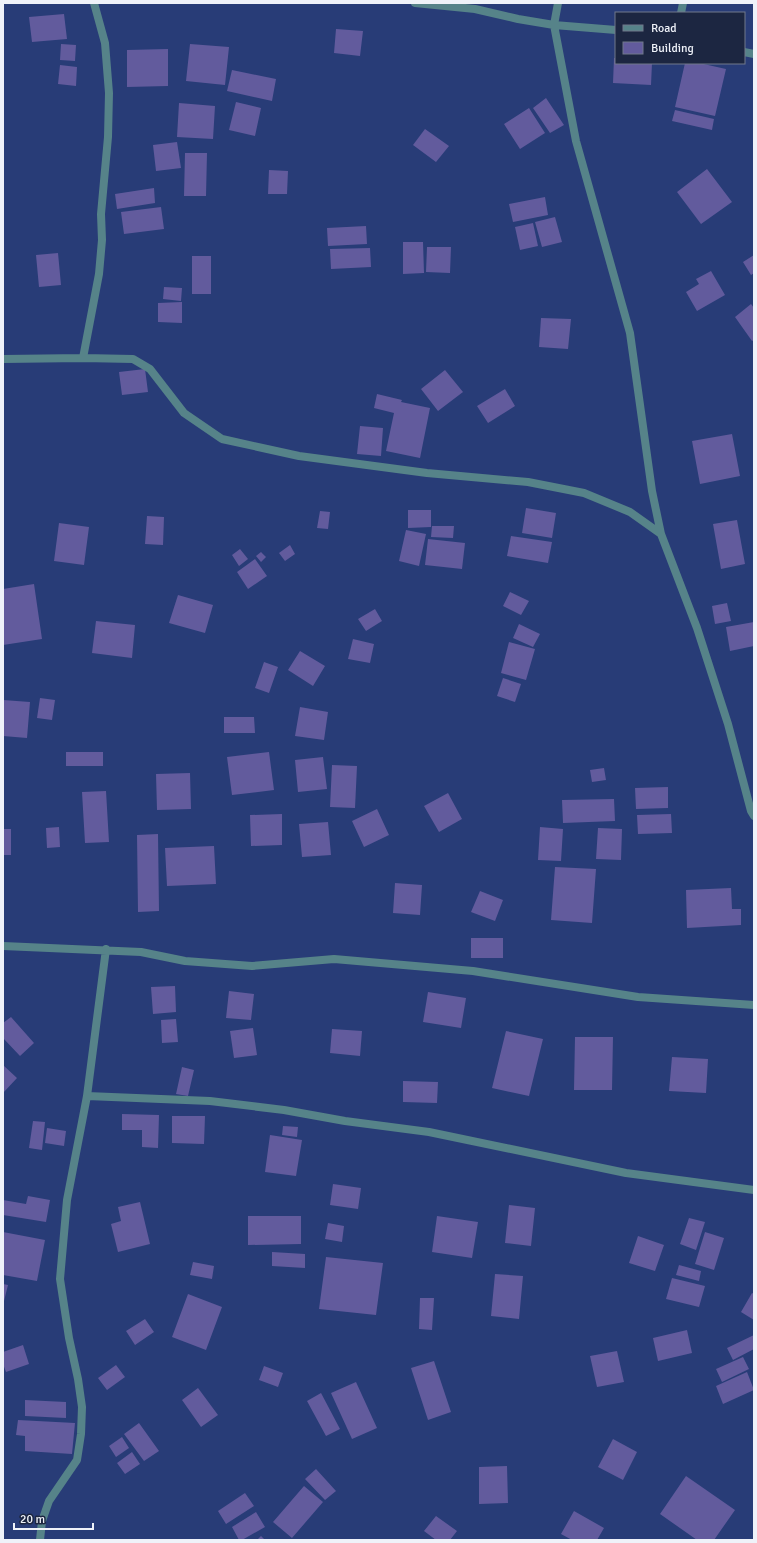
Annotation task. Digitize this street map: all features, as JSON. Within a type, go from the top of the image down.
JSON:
[{"type":"street","points":[[83,358],[99,268],[102,240],[101,214],[108,137],[109,93],[104,43],[94,3]]},
{"type":"street","points":[[415,3],[475,9],[518,19],[554,25],[615,30]]},
{"type":"street","points":[[558,3],[554,25],[576,141],[630,333],[652,491],[662,534],[697,628],[728,724],[751,811],[754,816]]},
{"type":"street","points":[[3,359],[133,359],[150,369],[184,414],[222,439],[299,456],[427,473],[528,482],[584,493],[630,512],[662,534]]},
{"type":"street","points":[[3,946],[141,952],[185,961],[252,966],[334,959],[474,971],[638,997],[754,1005]]},
{"type":"street","points":[[40,1540],[42,1521],[49,1501],[77,1460],[81,1434],[82,1407],[60,1279],[67,1200],[87,1096],[106,950]]},
{"type":"street","points":[[87,1096],[210,1101],[284,1110],[345,1121],[429,1132],[626,1173],[754,1190]]},
{"type":"building","points":[[64,14],[67,39],[32,42],[29,17]]},
{"type":"building","points":[[336,29],[363,31],[360,56],[334,53]]},
{"type":"building","points":[[61,44],[76,45],[75,61],[60,60]]},
{"type":"building","points":[[190,44],[229,47],[225,85],[186,81]]},
{"type":"building","points":[[168,49],[168,86],[127,87],[127,50]]},
{"type":"building","points":[[614,58],[615,64],[652,64],[651,85],[613,83]]},
{"type":"building","points":[[685,64],[704,64],[726,69],[715,116],[675,107]]},
{"type":"building","points":[[60,65],[77,67],[76,86],[58,84]]},
{"type":"building","points":[[232,70],[276,79],[272,101],[227,91]]},
{"type":"building","points":[[546,98],[564,125],[550,133],[533,108]]},
{"type":"building","points":[[236,102],[261,108],[255,136],[229,130]]},
{"type":"building","points":[[179,103],[215,106],[213,139],[177,137]]},
{"type":"building","points":[[529,108],[545,133],[520,149],[504,124]]},
{"type":"building","points":[[675,110],[714,119],[712,130],[672,121]]},
{"type":"building","points":[[425,129],[449,146],[436,162],[413,145]]},
{"type":"building","points":[[177,142],[181,168],[156,171],[153,145]]},
{"type":"building","points":[[185,153],[207,153],[206,196],[184,196]]},
{"type":"building","points":[[707,169],[732,202],[701,224],[677,192]]},
{"type":"building","points":[[269,170],[288,171],[287,194],[268,194]]},
{"type":"building","points":[[154,188],[155,203],[117,209],[115,194]]},
{"type":"building","points":[[545,197],[548,215],[513,222],[509,204]]},
{"type":"building","points":[[161,207],[164,229],[124,234],[121,212]]},
{"type":"building","points":[[555,217],[562,242],[542,247],[535,222]]},
{"type":"building","points":[[533,223],[538,246],[520,250],[515,227]]},
{"type":"building","points":[[366,226],[367,244],[328,246],[327,228]]},
{"type":"building","points":[[403,242],[423,242],[424,273],[403,274]]},
{"type":"building","points":[[427,247],[451,247],[450,273],[426,272]]},
{"type":"building","points":[[370,248],[371,267],[331,269],[330,249]]},
{"type":"building","points":[[58,253],[61,285],[39,287],[36,255]]},
{"type":"building","points":[[754,255],[754,273],[751,275],[743,262]]},
{"type":"building","points":[[192,256],[211,256],[211,294],[192,294]]},
{"type":"building","points":[[711,271],[725,295],[697,311],[686,292],[699,284],[696,279]]},
{"type":"building","points":[[164,287],[182,288],[181,301],[163,299]]},
{"type":"building","points":[[182,302],[182,323],[158,322],[158,303]]},
{"type":"building","points":[[751,304],[754,308],[754,340],[752,341],[735,317]]},
{"type":"building","points":[[541,318],[571,319],[568,349],[539,347]]},
{"type":"building","points":[[145,369],[148,392],[122,395],[119,372]]},
{"type":"building","points":[[445,370],[463,392],[438,411],[421,389]]},
{"type":"building","points":[[505,389],[515,406],[488,423],[477,406]]},
{"type":"building","points":[[377,394],[402,400],[401,402],[430,408],[420,458],[386,451],[394,413],[374,408]]},
{"type":"building","points":[[360,426],[383,428],[381,456],[357,454]]},
{"type":"building","points":[[732,434],[740,476],[700,484],[692,441]]},
{"type":"building","points":[[526,508],[556,513],[552,538],[522,533]]},
{"type":"building","points":[[408,510],[431,510],[431,527],[408,528]]},
{"type":"building","points":[[320,511],[330,512],[328,529],[317,528]]},
{"type":"building","points":[[147,516],[164,517],[163,545],[145,544]]},
{"type":"building","points":[[737,520],[745,564],[721,569],[713,524]]},
{"type":"building","points":[[59,523],[89,527],[84,565],[54,561]]},
{"type":"building","points":[[432,526],[454,526],[453,538],[431,537]]},
{"type":"building","points":[[406,530],[426,534],[419,566],[399,561]]},
{"type":"building","points":[[511,536],[552,542],[548,563],[507,556]]},
{"type":"building","points":[[428,539],[465,543],[462,569],[425,565]]},
{"type":"building","points":[[290,545],[295,554],[285,561],[279,553]]},
{"type":"building","points":[[240,549],[248,559],[239,566],[232,555]]},
{"type":"building","points":[[261,552],[266,557],[261,562],[256,556]]},
{"type":"building","points":[[255,559],[267,576],[248,589],[237,572]]},
{"type":"building","points":[[34,584],[42,639],[3,645],[3,589]]},
{"type":"building","points":[[510,592],[529,601],[521,615],[503,606]]},
{"type":"building","points":[[178,595],[213,605],[205,633],[169,623]]},
{"type":"building","points":[[727,603],[731,621],[715,624],[712,606]]},
{"type":"building","points":[[375,609],[382,621],[366,631],[358,619]]},
{"type":"building","points":[[96,621],[135,625],[132,658],[92,653]]},
{"type":"building","points":[[754,622],[754,646],[730,651],[726,627]]},
{"type":"building","points":[[519,624],[540,634],[533,647],[513,638]]},
{"type":"building","points":[[353,639],[374,644],[370,663],[348,659]]},
{"type":"building","points":[[509,642],[535,649],[526,680],[501,673]]},
{"type":"building","points":[[300,651],[325,666],[313,686],[288,670]]},
{"type":"building","points":[[264,662],[278,667],[269,693],[255,688]]},
{"type":"building","points":[[503,678],[521,684],[515,702],[497,696]]},
{"type":"building","points":[[40,698],[55,700],[52,720],[37,718]]},
{"type":"building","points":[[3,700],[30,702],[27,738],[3,736]]},
{"type":"building","points":[[300,707],[328,712],[324,740],[295,736]]},
{"type":"building","points":[[224,717],[254,717],[255,733],[224,733]]},
{"type":"building","points":[[66,752],[103,752],[103,766],[66,766]]},
{"type":"building","points":[[269,752],[274,790],[232,795],[227,757]]},
{"type":"building","points":[[323,757],[327,789],[298,792],[295,760]]},
{"type":"building","points":[[332,765],[357,766],[355,808],[330,807]]},
{"type":"building","points":[[604,768],[606,780],[592,782],[590,770]]},
{"type":"building","points":[[190,773],[191,809],[157,810],[156,774]]},
{"type":"building","points":[[668,787],[668,808],[636,809],[635,788]]},
{"type":"building","points":[[106,791],[109,842],[85,843],[82,792]]},
{"type":"building","points":[[448,793],[462,819],[439,832],[424,806]]},
{"type":"building","points":[[614,799],[615,821],[563,823],[562,800]]},
{"type":"building","points":[[377,809],[389,835],[364,847],[352,821]]},
{"type":"building","points":[[282,814],[282,845],[251,846],[250,815]]},
{"type":"building","points":[[671,814],[672,833],[638,834],[637,815]]},
{"type":"building","points":[[328,822],[331,855],[302,857],[299,824]]},
{"type":"building","points":[[59,827],[60,847],[47,848],[46,828]]},
{"type":"building","points":[[540,827],[563,829],[561,861],[538,860]]},
{"type":"building","points":[[598,828],[622,829],[621,860],[596,859]]},
{"type":"building","points":[[3,829],[11,829],[11,855],[3,855]]},
{"type":"building","points":[[158,834],[159,911],[138,912],[137,835]]},
{"type":"building","points":[[214,846],[216,884],[167,886],[165,848]]},
{"type":"building","points":[[555,867],[596,869],[592,923],[551,920]]},
{"type":"building","points":[[395,883],[422,885],[420,915],[393,913]]},
{"type":"building","points":[[731,888],[732,909],[741,909],[741,925],[687,928],[686,890]]},
{"type":"building","points":[[480,891],[503,900],[495,921],[471,912]]},
{"type":"building","points":[[471,938],[503,938],[503,958],[471,958]]},
{"type":"building","points":[[175,986],[176,1012],[153,1014],[151,987]]},
{"type":"building","points":[[229,991],[254,994],[251,1020],[226,1018]]},
{"type":"building","points":[[428,992],[466,998],[461,1028],[423,1022]]},
{"type":"building","points":[[11,1017],[34,1043],[20,1056],[3,1038],[3,1023]]},
{"type":"building","points":[[176,1019],[178,1042],[162,1043],[161,1020]]},
{"type":"building","points":[[253,1028],[257,1055],[234,1058],[230,1031]]},
{"type":"building","points":[[332,1029],[362,1031],[360,1056],[330,1053]]},
{"type":"building","points":[[506,1031],[543,1039],[529,1096],[492,1088]]},
{"type":"building","points":[[575,1037],[613,1037],[612,1090],[574,1090]]},
{"type":"building","points":[[672,1057],[708,1059],[706,1093],[669,1091]]},
{"type":"building","points":[[3,1065],[17,1078],[3,1093]]},
{"type":"building","points":[[182,1067],[194,1070],[188,1096],[176,1094]]},
{"type":"building","points":[[403,1081],[438,1082],[437,1103],[403,1102]]},
{"type":"building","points":[[122,1114],[159,1115],[158,1148],[142,1147],[142,1130],[122,1130]]},
{"type":"building","points":[[172,1116],[205,1116],[204,1144],[172,1143]]},
{"type":"building","points":[[33,1121],[45,1122],[42,1150],[29,1148]]},
{"type":"building","points":[[283,1126],[298,1127],[297,1137],[282,1135]]},
{"type":"building","points":[[47,1128],[66,1131],[64,1146],[45,1143]]},
{"type":"building","points":[[270,1135],[302,1140],[296,1176],[265,1172]]},
{"type":"building","points":[[333,1184],[361,1188],[358,1209],[330,1205]]},
{"type":"building","points":[[28,1196],[50,1200],[46,1222],[3,1215],[3,1200],[26,1204]]},
{"type":"building","points":[[140,1202],[150,1244],[118,1252],[111,1224],[121,1221],[118,1207]]},
{"type":"building","points":[[509,1205],[535,1208],[531,1246],[505,1243]]},
{"type":"building","points":[[248,1216],[301,1216],[301,1244],[248,1245]]},
{"type":"building","points":[[437,1216],[478,1222],[472,1258],[432,1252]]},
{"type":"building","points":[[689,1218],[705,1222],[696,1250],[680,1244]]},
{"type":"building","points":[[328,1223],[344,1226],[342,1242],[325,1239]]},
{"type":"building","points":[[3,1232],[45,1240],[37,1281],[3,1275]]},
{"type":"building","points":[[705,1232],[724,1238],[714,1270],[695,1264]]},
{"type":"building","points":[[638,1236],[664,1245],[655,1271],[629,1263]]},
{"type":"building","points":[[272,1252],[305,1254],[305,1268],[272,1266]]},
{"type":"building","points":[[326,1257],[383,1263],[376,1315],[319,1309]]},
{"type":"building","points":[[193,1262],[214,1266],[212,1279],[190,1275]]},
{"type":"building","points":[[679,1265],[701,1271],[699,1281],[676,1275]]},
{"type":"building","points":[[495,1274],[523,1276],[519,1319],[491,1316]]},
{"type":"building","points":[[672,1278],[705,1286],[699,1307],[666,1299]]},
{"type":"building","points":[[3,1284],[8,1285],[4,1301],[3,1301]]},
{"type":"building","points":[[752,1293],[754,1294],[754,1320],[741,1312]]},
{"type":"building","points":[[188,1294],[222,1307],[206,1350],[172,1337]]},
{"type":"building","points":[[420,1298],[434,1298],[432,1330],[419,1329]]},
{"type":"building","points":[[145,1319],[154,1332],[135,1345],[126,1331]]},
{"type":"building","points":[[687,1330],[692,1353],[658,1361],[653,1338]]},
{"type":"building","points":[[754,1335],[754,1349],[733,1360],[727,1348]]},
{"type":"building","points":[[23,1345],[29,1364],[6,1372],[3,1364],[3,1352]]},
{"type":"building","points":[[617,1351],[624,1382],[597,1387],[590,1356]]},
{"type":"building","points":[[743,1357],[749,1369],[722,1382],[716,1369]]},
{"type":"building","points":[[434,1361],[451,1412],[428,1420],[411,1368]]},
{"type":"building","points":[[116,1365],[125,1377],[107,1390],[98,1378]]},
{"type":"building","points":[[264,1366],[283,1373],[278,1387],[259,1380]]},
{"type":"building","points":[[747,1372],[754,1390],[723,1404],[716,1386]]},
{"type":"building","points":[[356,1382],[377,1428],[352,1439],[331,1393]]},
{"type":"building","points":[[198,1388],[218,1415],[201,1427],[182,1400]]},
{"type":"building","points":[[321,1393],[340,1429],[326,1436],[307,1401]]},
{"type":"building","points":[[25,1400],[66,1402],[66,1418],[25,1416]]},
{"type":"building","points":[[18,1420],[75,1423],[72,1454],[25,1451],[25,1436],[16,1435]]},
{"type":"building","points":[[139,1423],[159,1451],[144,1461],[124,1434]]},
{"type":"building","points":[[122,1437],[129,1448],[116,1457],[109,1446]]},
{"type":"building","points":[[613,1439],[637,1452],[623,1480],[598,1467]]},
{"type":"building","points":[[132,1452],[140,1464],[125,1474],[117,1463]]},
{"type":"building","points":[[507,1466],[508,1503],[479,1504],[479,1467]]},
{"type":"building","points":[[316,1469],[336,1491],[325,1500],[305,1479]]},
{"type":"building","points":[[686,1476],[735,1510],[714,1540],[697,1540],[660,1514]]},
{"type":"building","points":[[304,1486],[323,1502],[292,1538],[273,1522]]},
{"type":"building","points":[[245,1493],[254,1506],[226,1524],[218,1511]]},
{"type":"building","points":[[574,1511],[604,1528],[597,1540],[572,1540],[561,1534]]},
{"type":"building","points":[[256,1512],[265,1527],[242,1540],[239,1540],[232,1527]]},
{"type":"building","points":[[436,1516],[457,1531],[450,1540],[436,1540],[424,1531]]},
{"type":"building","points":[[261,1536],[265,1540],[257,1540]]}]
